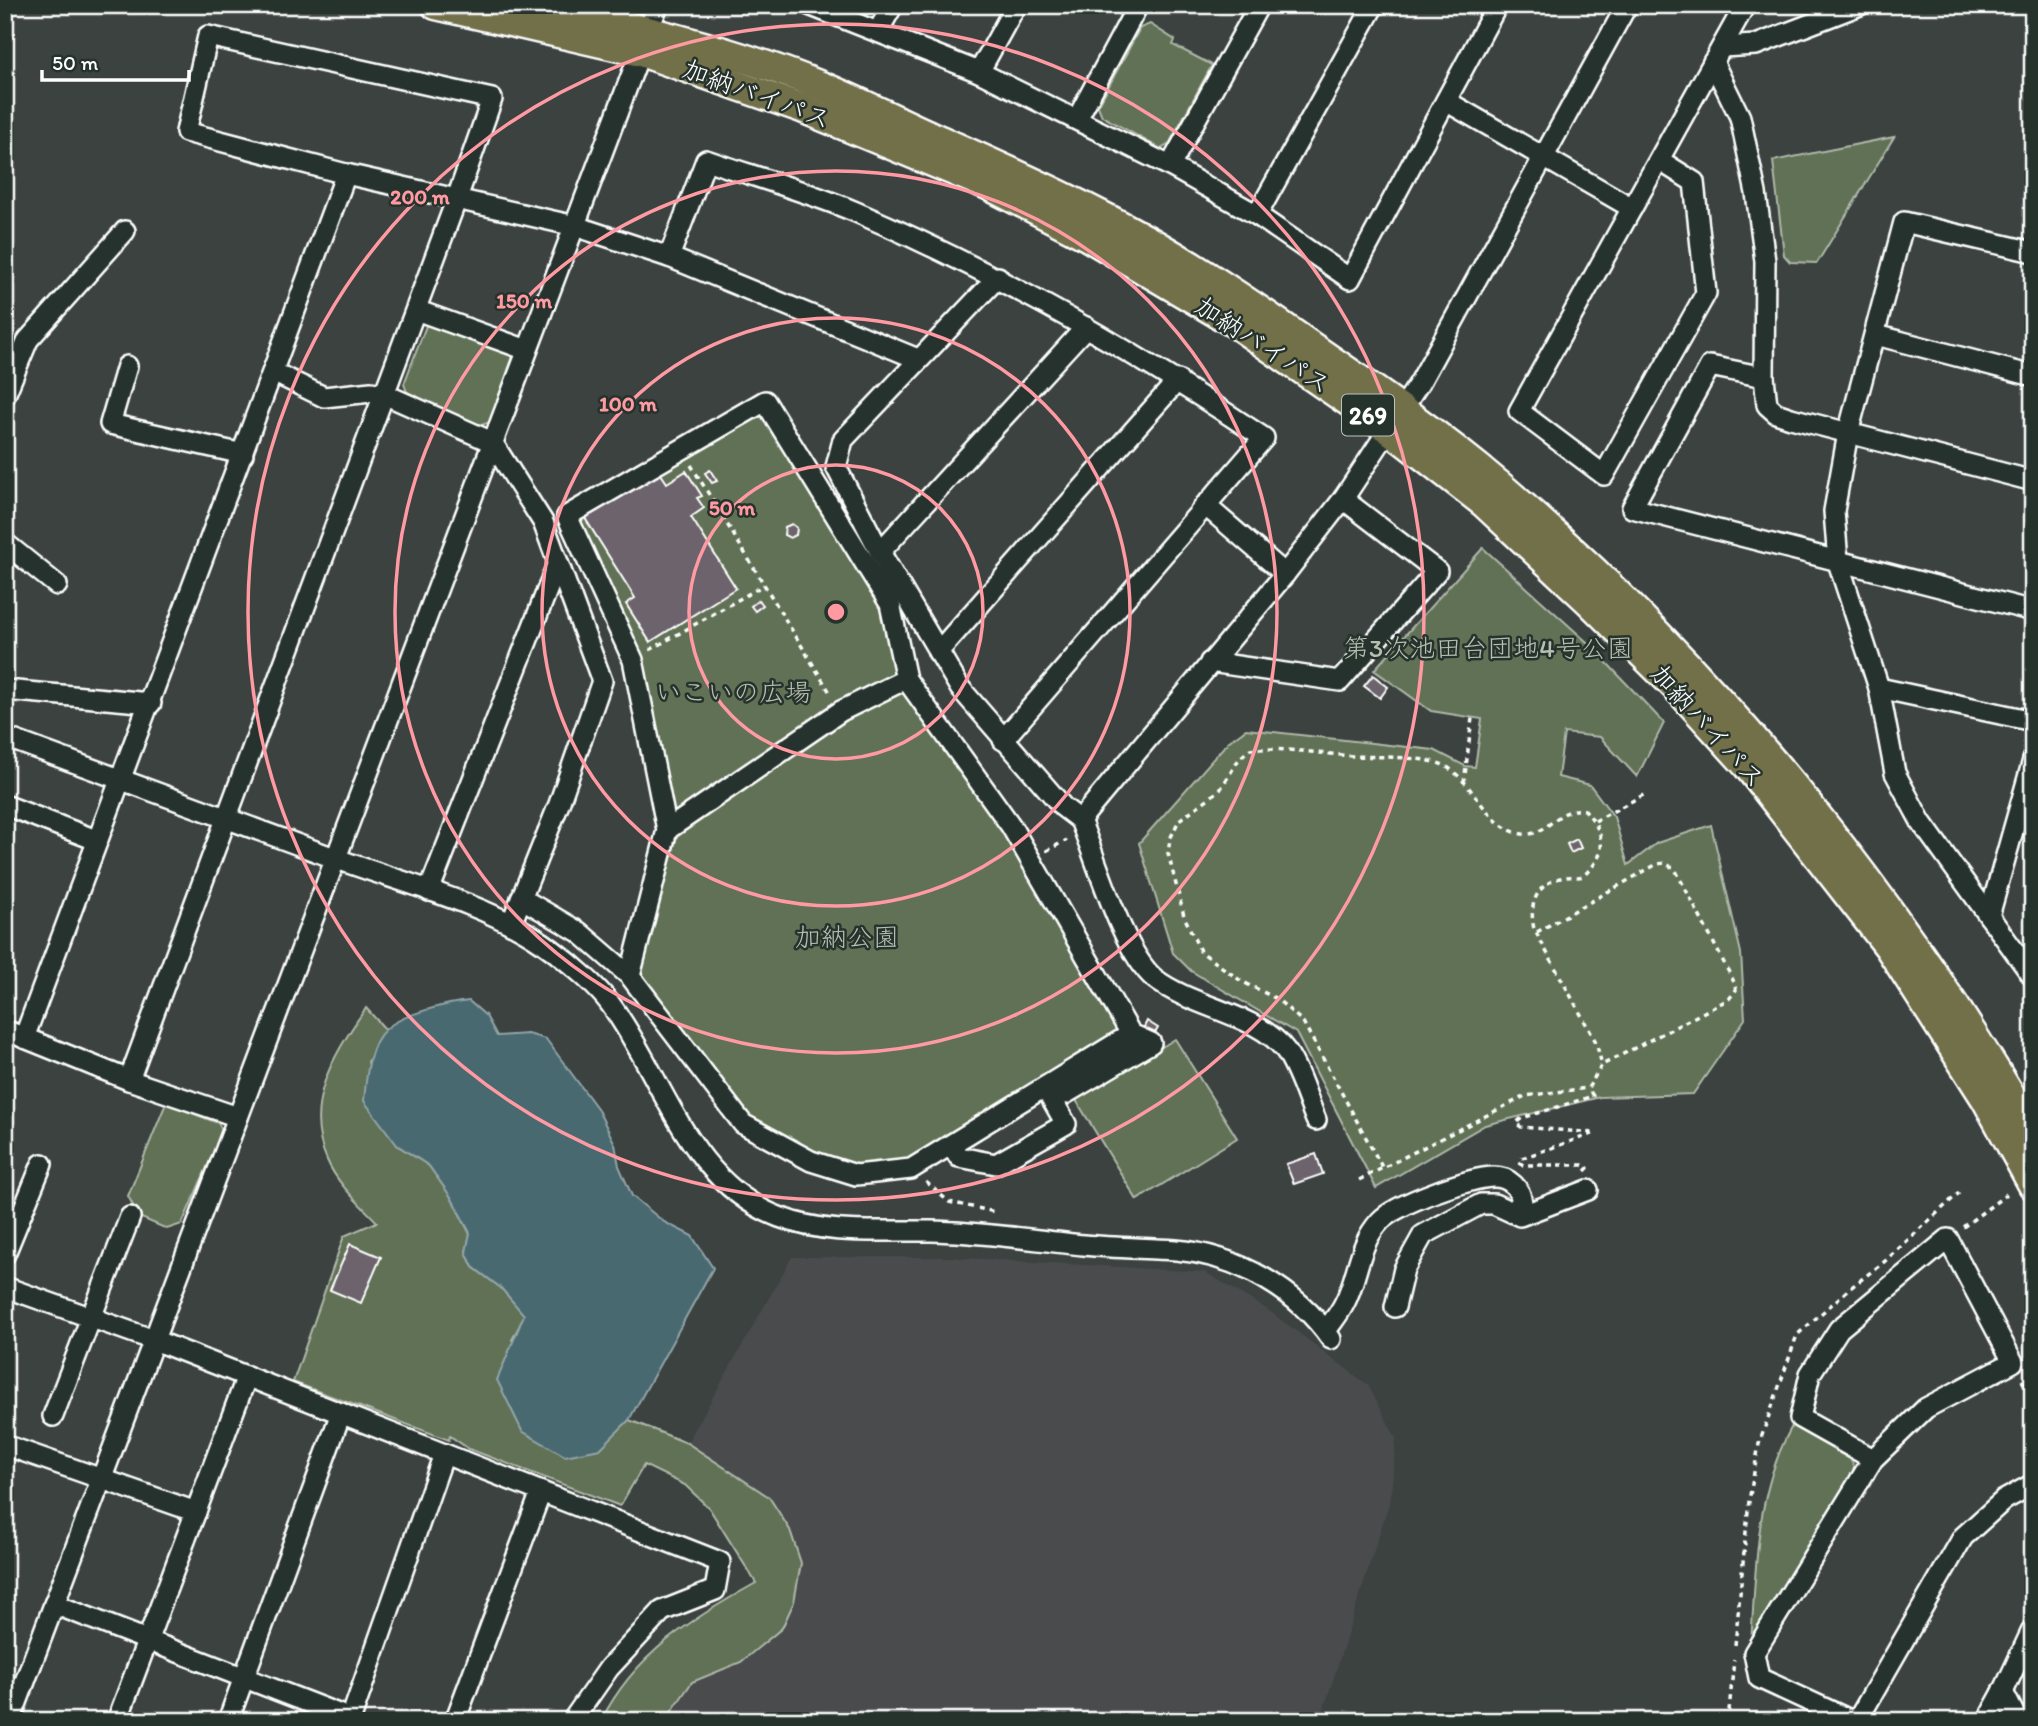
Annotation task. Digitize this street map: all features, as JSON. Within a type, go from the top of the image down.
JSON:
[{"type":"highway","name":"加納バイパス","points":[[436,5],[649,29]]},
{"type":"highway","name":"加納バイパス","points":[[536,5],[649,29],[814,83],[1101,215],[1248,302],[1396,419],[1580,592],[1679,690],[1747,765],[1889,947],[1986,1099],[2020,1190]]},
{"type":"highway","name":"加納バイパス","points":[[1396,419],[1497,484],[1600,576],[1711,688],[1868,878],[2002,1080],[2033,1134]]},
{"type":"street","points":[[809,5],[979,72],[1170,166],[1256,215],[1350,279],[1494,11],[1484,5]]},
{"type":"street","points":[[878,31],[893,5]]},
{"type":"street","points":[[979,72],[1016,5]]},
{"type":"street","points":[[1077,119],[1138,5]]},
{"type":"street","points":[[1170,166],[1259,5]]},
{"type":"street","points":[[1256,215],[1374,5]]},
{"type":"street","points":[[1082,825],[1343,499],[1420,382],[1627,5]]},
{"type":"street","points":[[1659,160],[1693,182],[1706,293],[1604,475],[1519,411],[1745,5]]},
{"type":"street","points":[[1717,54],[1756,45],[1860,5]]},
{"type":"street","points":[[10,1721],[649,29]]},
{"type":"street","points":[[129,1080],[416,310],[457,198],[492,99],[208,36],[186,132],[346,174],[457,198],[575,226],[669,257],[918,359]]},
{"type":"street","points":[[1717,54],[1740,117],[1756,193],[1765,261],[1764,377],[1767,405],[1776,413],[2033,481]]},
{"type":"street","points":[[1446,101],[1632,208]]},
{"type":"street","points":[[669,257],[706,160],[853,211],[998,278],[1178,380],[1264,438],[1003,740]]},
{"type":"street","points":[[24,1038],[96,840],[123,780],[346,174]]},
{"type":"street","points":[[2033,252],[1904,222],[1848,433],[1834,511],[1838,562],[1879,688],[1895,774],[1921,822],[2033,977]]},
{"type":"street","points":[[5,395],[27,340],[125,231]]},
{"type":"street","points":[[998,278],[843,440],[836,467],[880,552],[960,688],[1003,740],[1082,825],[1134,956],[1155,979],[1193,1002],[1264,1030],[1286,1051],[1317,1120]]},
{"type":"street","points":[[416,310],[527,350]]},
{"type":"street","points":[[880,552],[1086,327]]},
{"type":"street","points":[[1876,335],[2033,376]]},
{"type":"street","points":[[127,366],[110,424],[243,454]]},
{"type":"street","points":[[1764,377],[1710,366],[1632,508],[2033,611]]},
{"type":"street","points":[[273,372],[324,397],[384,394],[492,442],[543,522],[602,681],[511,924]]},
{"type":"street","points":[[938,652],[1178,380]]},
{"type":"street","points":[[631,976],[667,830],[633,660],[567,516],[765,401],[890,604],[906,679],[1010,825],[1131,1034],[1115,1054],[1065,1094]]},
{"type":"street","points":[[1210,662],[1340,681],[1437,571],[1343,499]]},
{"type":"street","points":[[1205,505],[1285,574]]},
{"type":"street","points":[[5,543],[57,585]]},
{"type":"street","points":[[429,891],[557,565]]},
{"type":"street","points":[[667,830],[841,711],[906,679]]},
{"type":"street","points":[[1879,688],[2033,721]]},
{"type":"street","points":[[5,690],[151,703]]},
{"type":"street","points":[[5,737],[429,891],[511,924],[545,944],[610,1002],[672,1111],[724,1184],[750,1203],[780,1218],[820,1229],[863,1232],[978,1232],[1128,1250],[1179,1250],[1249,1269],[1310,1310],[1328,1335],[1345,1304],[1362,1245],[1381,1219],[1410,1202],[1495,1177],[1515,1184],[1521,1194],[1522,1203],[1512,1211]]},
{"type":"street","points":[[1989,916],[2033,760]]},
{"type":"street","points":[[5,805],[96,840]]},
{"type":"street","points":[[522,898],[579,932],[631,976],[743,1124],[811,1161],[856,1175],[911,1169],[1045,1087],[1115,1054]]},
{"type":"street","points":[[5,1031],[129,1080],[237,1118]]},
{"type":"street","points":[[951,1145],[959,1157],[996,1164],[1066,1124],[1045,1087]]},
{"type":"street","points":[[5,1254],[42,1164]]},
{"type":"street","points":[[1395,1307],[1404,1269],[1423,1235],[1481,1204],[1494,1204],[1520,1216],[1582,1184]]},
{"type":"street","points":[[52,1416],[130,1217]]},
{"type":"street","points":[[1873,1459],[1800,1418],[1810,1374],[1839,1329],[1948,1239],[2013,1362],[1926,1408],[1873,1459],[1754,1653],[1759,1678],[1854,1721],[1963,1537],[2004,1500],[2033,1484]]},
{"type":"street","points":[[5,1287],[154,1340],[720,1562],[715,1590],[662,1611],[609,1668],[572,1721]]},
{"type":"street","points":[[117,1721],[247,1376]]},
{"type":"street","points":[[228,1721],[341,1413]]},
{"type":"street","points":[[5,1445],[196,1512]]},
{"type":"street","points":[[54,1604],[351,1720],[444,1454]]},
{"type":"street","points":[[456,1721],[541,1492]]},
{"type":"street","points":[[1987,1721],[2033,1628]]},
{"type":"street","points":[[2003,1692],[2018,1721]]},
{"type":"path","points":[[681,448],[841,711]]},
{"type":"path","points":[[633,660],[764,585]]},
{"type":"path","points":[[1464,783],[1472,718]]},
{"type":"path","points":[[1382,1167],[1303,1022],[1278,999],[1241,981],[1200,951],[1191,935],[1172,876],[1168,853],[1170,839],[1179,820],[1220,790],[1240,759],[1250,749],[1394,757],[1443,765],[1464,783],[1502,825],[1517,833],[1531,834],[1544,830],[1563,812],[1585,810],[1595,821],[1602,852],[1583,876],[1547,882],[1535,895],[1531,913],[1537,932],[1595,1042],[1602,1065]]},
{"type":"path","points":[[1595,821],[1647,793]]},
{"type":"path","points":[[1030,859],[1082,825]]},
{"type":"path","points":[[1537,932],[1657,864],[1665,863],[1675,869],[1734,982],[1736,990],[1729,999],[1602,1065],[1588,1088]]},
{"type":"path","points":[[1359,1180],[1525,1096],[1588,1088]]},
{"type":"path","points":[[1582,1184],[1588,1168],[1583,1165],[1523,1165],[1519,1162],[1522,1158],[1595,1133],[1521,1127],[1516,1123],[1593,1096],[1588,1088]]},
{"type":"path","points":[[911,1169],[949,1202],[995,1212]]},
{"type":"path","points":[[1948,1239],[2020,1190]]},
{"type":"path","points":[[2013,1362],[2033,1403]]},
{"type":"shaded area","points":[[792,1257],[947,1257],[1205,1272],[1268,1310],[1368,1385],[1396,1438],[1391,1497],[1320,1721],[654,1721],[692,1682],[741,1662],[782,1628],[769,1497],[687,1443]]},
{"type":"green space","points":[[1150,24],[1175,40],[1173,45],[1212,65],[1169,144],[1161,149],[1102,116],[1098,106],[1140,28]]},
{"type":"green space","points":[[1894,137],[1817,263],[1790,262],[1784,255],[1773,161]]},
{"type":"green space","points":[[427,323],[513,356],[490,422],[479,426],[407,392],[404,384]]},
{"type":"green space","name":"加納公園","points":[[765,401],[890,604],[906,679],[1011,826],[1131,1034],[911,1169],[856,1175],[743,1124],[630,976],[661,850],[633,660],[567,516]]},
{"type":"green space","name":"第3次池田台団地4号公園","points":[[1483,548],[1587,642],[1664,723],[1637,777],[1600,737],[1564,733],[1558,777],[1590,785],[1614,817],[1628,865],[1657,843],[1711,825],[1741,953],[1745,1019],[1693,1094],[1600,1097],[1485,1125],[1376,1188],[1296,1033],[1191,971],[1173,953],[1139,843],[1228,742],[1246,729],[1434,750],[1465,766],[1475,767],[1482,719],[1431,711],[1374,670]]},
{"type":"green space","points":[[366,1008],[385,1029],[368,1062],[397,1145],[429,1166],[451,1197],[470,1234],[466,1252],[473,1267],[501,1288],[525,1315],[512,1340],[600,1448],[629,1420],[687,1443],[769,1497],[790,1530],[801,1563],[794,1602],[782,1628],[741,1662],[692,1682],[665,1721],[601,1721],[630,1676],[667,1640],[688,1624],[756,1583],[709,1508],[685,1485],[644,1465],[620,1506],[469,1449],[450,1436],[449,1440],[293,1382],[344,1236],[377,1222],[349,1193],[331,1169],[320,1140],[318,1119],[325,1080],[333,1061]]},
{"type":"green space","points":[[1175,1039],[1237,1138],[1137,1200],[1076,1100]]},
{"type":"green space","points":[[166,1103],[218,1123],[223,1131],[182,1224],[167,1229],[139,1217],[128,1196]]},
{"type":"green space","points":[[1792,1426],[1850,1459],[1855,1468],[1751,1644],[1756,1559],[1764,1504],[1780,1451]]},
{"type":"water","points":[[469,1001],[486,1016],[497,1036],[528,1034],[546,1039],[597,1108],[615,1144],[619,1166],[632,1196],[664,1222],[692,1236],[713,1268],[629,1420],[600,1449],[565,1456],[522,1431],[497,1380],[524,1315],[501,1288],[473,1267],[466,1252],[470,1233],[451,1197],[429,1166],[397,1145],[364,1101],[372,1053],[386,1029],[414,1014]]},
{"type":"building","points":[[657,468],[667,483],[686,471],[702,496],[697,498],[704,508],[691,517],[736,588],[650,642],[626,604],[635,598],[583,515]]},
{"type":"building","points":[[710,470],[717,481],[712,483],[705,473]]},
{"type":"building","points":[[792,524],[797,528],[796,535],[790,538],[784,535],[785,527]]},
{"type":"building","points":[[759,600],[763,605],[755,611],[751,606]]},
{"type":"building","points":[[1373,675],[1388,687],[1380,698],[1364,686]]},
{"type":"building","points":[[1577,839],[1581,848],[1571,853],[1567,844]]},
{"type":"building","points":[[1147,1021],[1158,1028],[1154,1035],[1143,1029]]},
{"type":"building","points":[[1316,1154],[1323,1174],[1294,1184],[1286,1164]]},
{"type":"building","points":[[350,1244],[381,1257],[361,1303],[330,1290]]},
{"type":"park label","name":"いこいの広場","points":[[733,692]]}]
